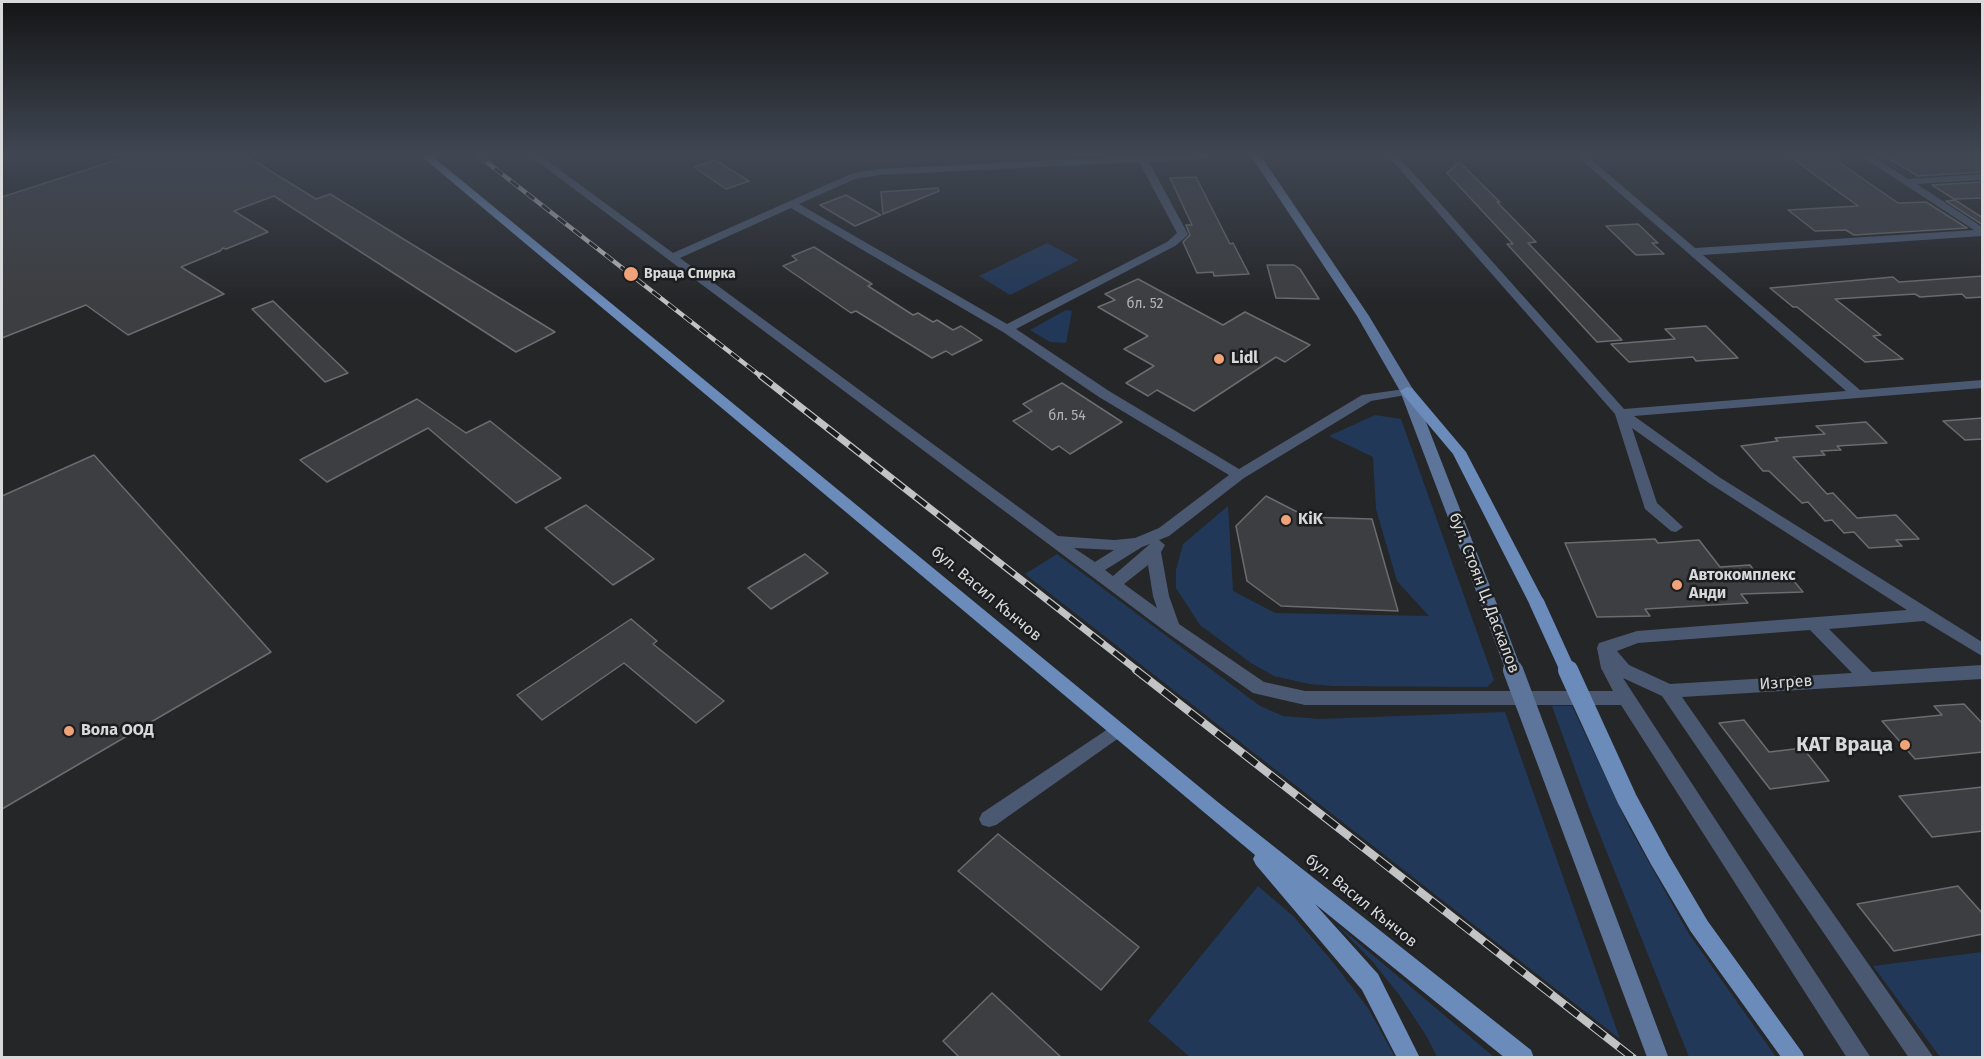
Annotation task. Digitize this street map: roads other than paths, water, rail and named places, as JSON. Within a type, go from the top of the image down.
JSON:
[{"type":"main road","name":"бул. Васил Кънчов","points":[[485,205],[1238,830],[1523,1058]]},
{"type":"main road","points":[[1407,391],[1459,452],[1537,603],[1622,789],[1660,860],[1699,926],[1794,1058]]},
{"type":"main road","points":[[1238,830],[1370,982],[1409,1058]]},
{"type":"street","points":[[603,205],[1096,569],[1172,628],[1259,688],[1305,699],[1626,699]]},
{"type":"street","points":[[673,257],[785,205]]},
{"type":"street","points":[[794,205],[1007,329],[1104,394],[1239,475]]},
{"type":"street","points":[[1007,329],[1170,244],[1182,234],[1167,205]]},
{"type":"street","name":"бул. Стоян Ц. Даскалов","points":[[1289,205],[1363,316],[1407,391],[1658,1058]]},
{"type":"street","points":[[1437,205],[1621,413],[1714,480],[1983,650]]},
{"type":"street","points":[[1639,205],[1857,394]]},
{"type":"street","points":[[1943,205],[1983,232]]},
{"type":"street","points":[[1692,252],[1983,232]]},
{"type":"street","points":[[1621,413],[1983,384]]},
{"type":"street","points":[[1096,569],[1137,543],[1164,532],[1239,475],[1367,398],[1407,391]]},
{"type":"street","points":[[1621,413],[1650,505],[1676,527]]},
{"type":"street","points":[[1114,583],[1153,552],[1164,532]]},
{"type":"street","points":[[1056,541],[1114,545],[1137,543]]},
{"type":"street","points":[[1153,552],[1161,596],[1172,628]]},
{"type":"street","points":[[1860,1058],[1626,699],[1609,668],[1605,648],[1637,637],[1925,615]]},
{"type":"street","points":[[1815,625],[1867,678]]},
{"type":"street","name":"Изгрев","points":[[1605,648],[1623,670],[1668,690],[1983,672]]},
{"type":"street","points":[[1668,690],[1923,1058]]},
{"type":"street","points":[[989,819],[1117,730]]},
{"type":"railway","points":[[542,205],[763,378]]},
{"type":"railway","points":[[761,376],[1138,671]]},
{"type":"railway","points":[[1136,670],[1633,1058]]},
{"type":"place","name":"Враца Спирка","points":[[631,274]]},
{"type":"place","name":"Lidl","points":[[1219,359]]},
{"type":"place","name":"KiK","points":[[1286,520]]},
{"type":"place","name":"Автокомплекс Анди","points":[[1677,585]]},
{"type":"place","name":"Вола ООД","points":[[69,731]]},
{"type":"place","name":"КАТ Враца","points":[[1905,745]]}]
